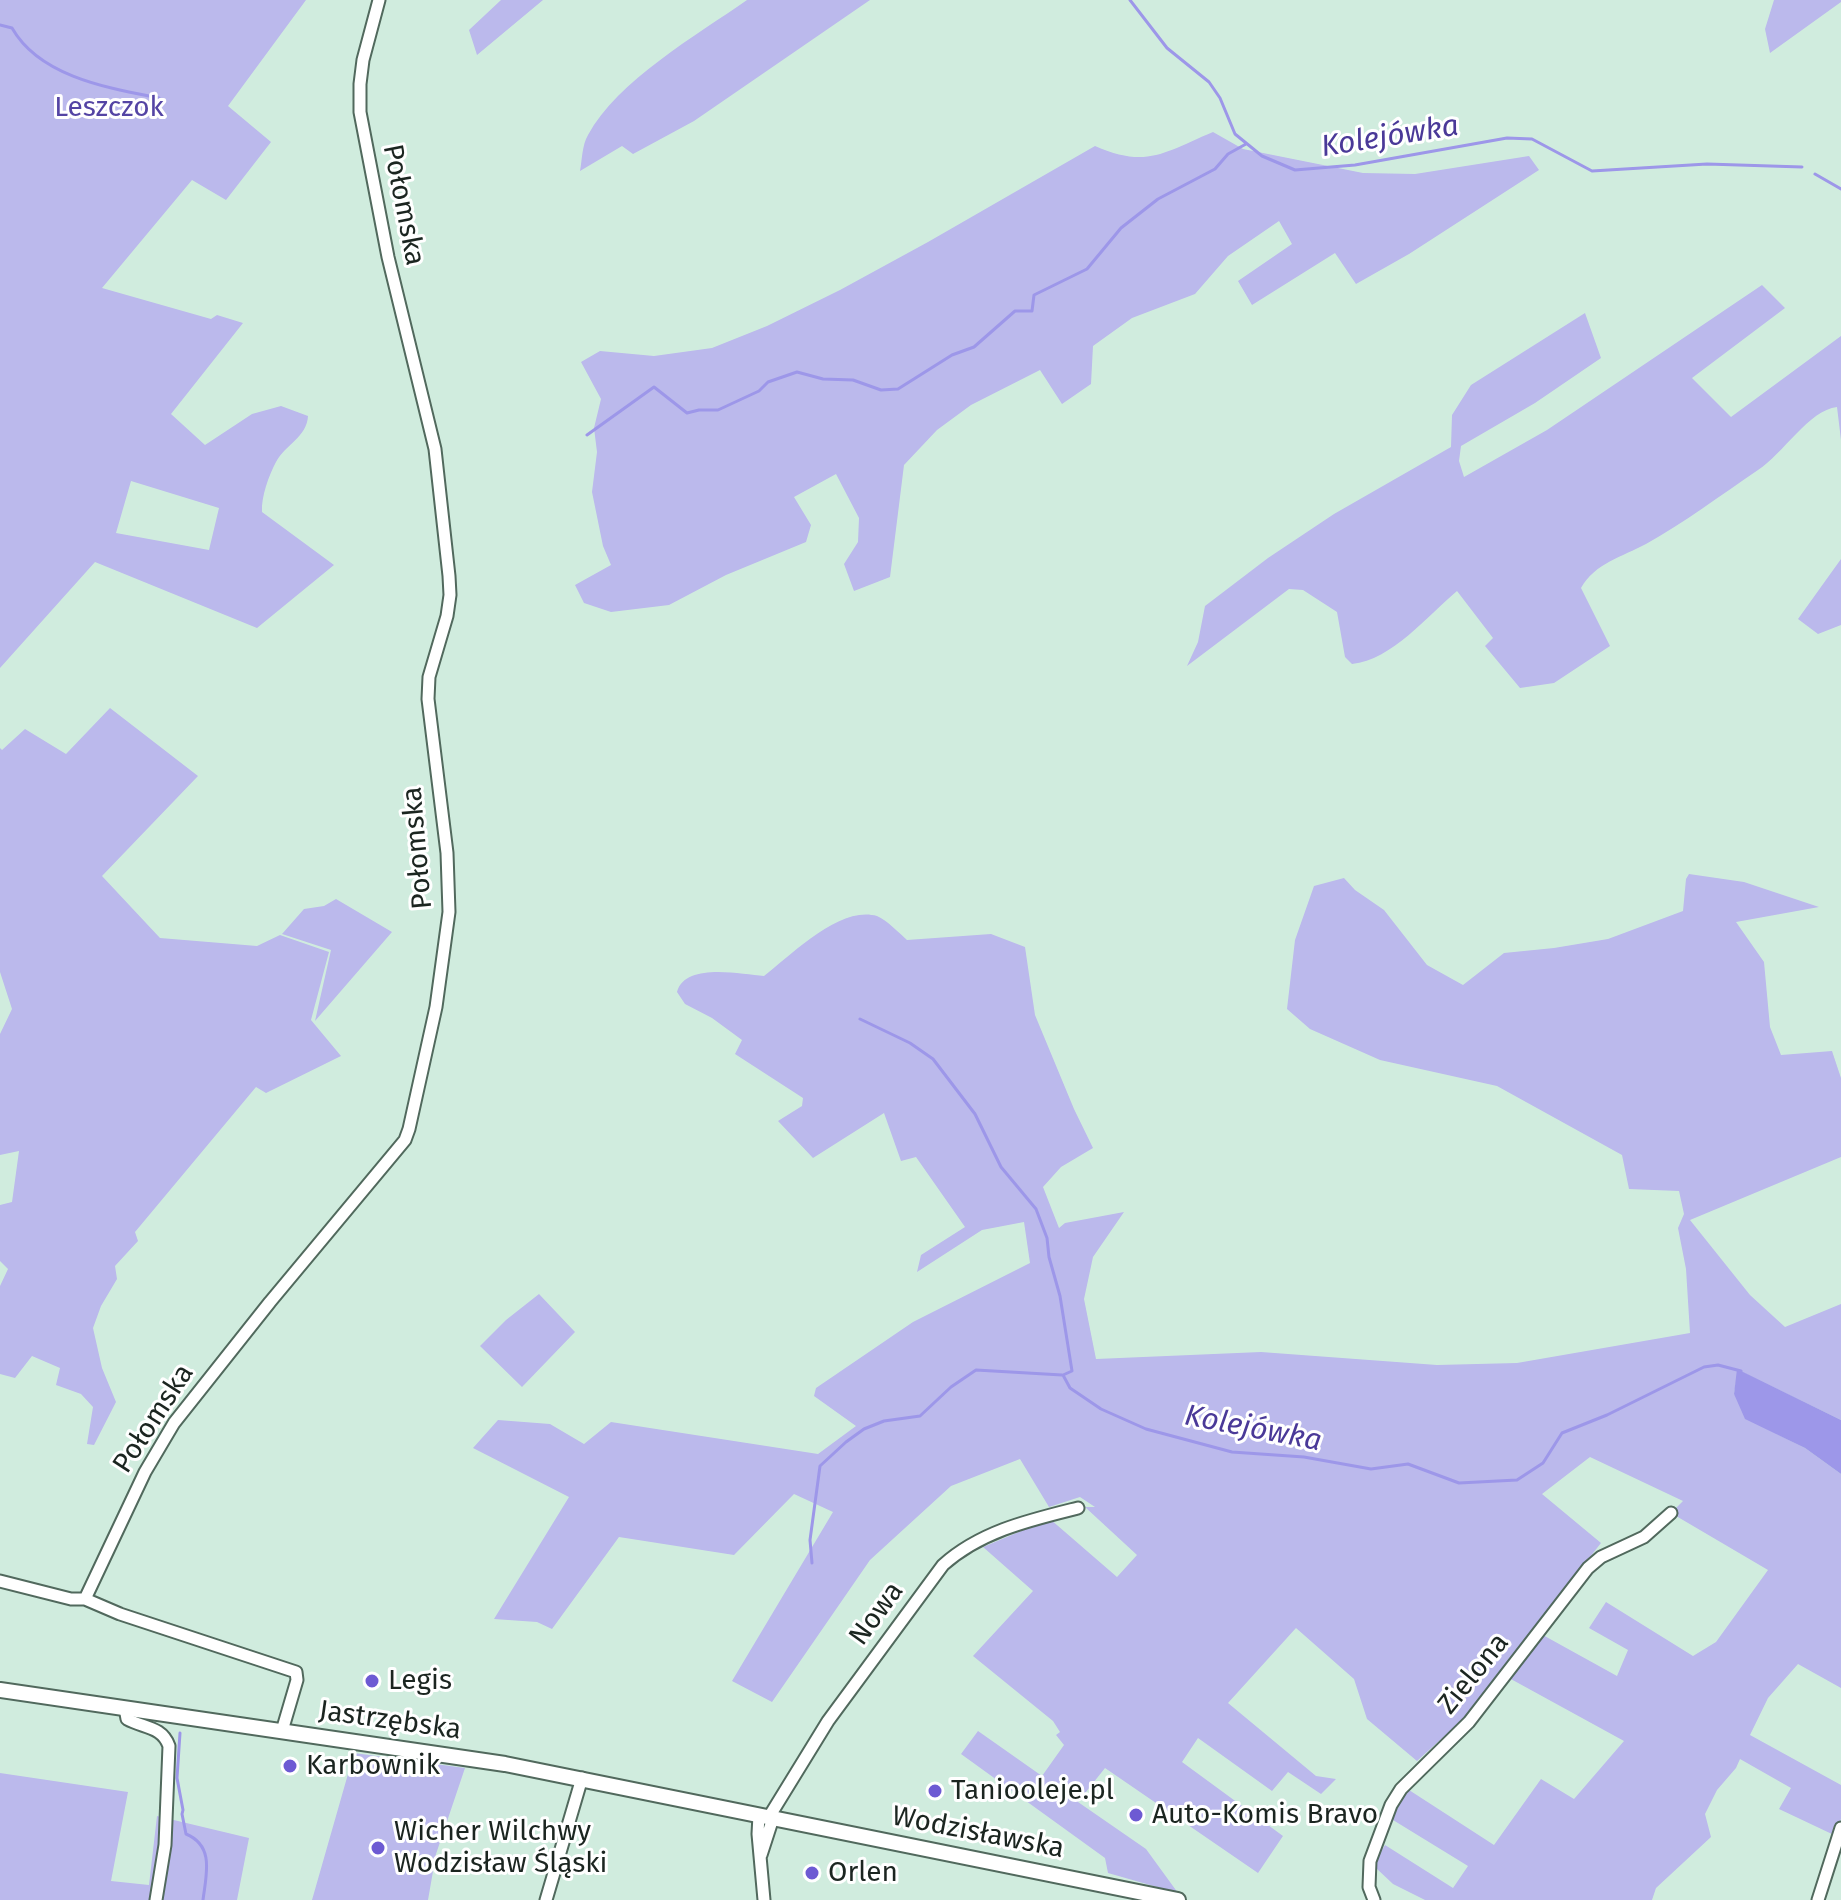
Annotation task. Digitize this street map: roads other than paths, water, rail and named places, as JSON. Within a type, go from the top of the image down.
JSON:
[{"type":"main road","name":"Jastrzębska","points":[[0,1690],[505,1764],[767,1816]]},
{"type":"main road","name":"Wodzisławska","points":[[767,1816],[1178,1900]]},
{"type":"street","name":"Połomska","points":[[85,1599],[145,1472],[174,1423],[261,1312],[405,1140],[417,1105],[436,1007],[446,941],[449,879],[430,726],[429,677],[447,616],[449,576],[435,449],[388,257],[360,112],[363,60],[379,0]]},
{"type":"street","name":"Nowa","points":[[764,1900],[761,1855],[767,1816],[828,1721],[943,1565],[969,1546],[1007,1528],[1078,1508]]},
{"type":"street","name":"Zielona","points":[[1374,1900],[1369,1887],[1370,1861],[1391,1805],[1401,1789],[1469,1722],[1588,1568],[1601,1557],[1644,1537],[1671,1513]]},
{"type":"street","points":[[0,1581],[71,1599],[85,1599],[120,1614],[296,1672],[297,1680],[282,1731]]},
{"type":"street","points":[[125,1708],[127,1719],[155,1729],[165,1736],[169,1746],[165,1845],[156,1900]]},
{"type":"street","points":[[546,1900],[582,1778]]},
{"type":"street","points":[[1818,1900],[1841,1828]]},
{"type":"waterway","name":"Kolejówka","points":[[1130,0],[1167,48],[1209,82],[1220,98],[1235,134],[1262,156],[1295,170],[1355,165],[1507,138],[1532,139],[1592,171],[1707,164],[1802,167]]},
{"type":"waterway","points":[[0,25],[12,28],[24,45],[57,69],[118,90],[159,98]]},
{"type":"waterway","name":"Kolejówka","points":[[587,435],[654,387],[687,413],[718,410],[759,391],[768,382],[797,372],[823,379],[853,380],[881,390],[898,389],[952,355],[974,347],[1015,311],[1032,311],[1034,295],[1087,269],[1121,228],[1158,199],[1215,169],[1228,154],[1246,144]]},
{"type":"waterway","name":"Kolejówka","points":[[1815,174],[1841,189]]},
{"type":"waterway","name":"Kolejówka","points":[[860,1019],[910,1043],[933,1059],[975,1114],[1001,1167],[1036,1209],[1047,1238],[1072,1371],[1063,1375],[1070,1388],[1101,1409],[1146,1429],[1232,1452],[1304,1457],[1371,1469],[1408,1464],[1459,1483],[1517,1480],[1543,1463],[1562,1433],[1607,1415],[1704,1367],[1718,1365],[1741,1371]]},
{"type":"waterway","points":[[812,1563],[810,1540],[820,1466],[846,1442],[864,1429],[884,1421],[920,1416],[951,1387],[976,1370],[1062,1375]]},
{"type":"waterway","points":[[180,1733],[177,1778],[186,1834],[195,1839],[205,1854],[207,1871],[203,1900]]},
{"type":"place","name":"Legis","points":[[372,1681]]},
{"type":"place","name":"Karbownik","points":[[290,1766]]},
{"type":"place","name":"Taniooleje.pl","points":[[935,1791]]},
{"type":"place","name":"Auto-Komis Bravo","points":[[1136,1815]]},
{"type":"place","name":"Wicher Wilchwy Wodzisław Śląski","points":[[378,1848]]},
{"type":"place","name":"Orlen","points":[[812,1873]]},
{"type":"park label","name":"Leszczok","points":[[109,108]]}]
